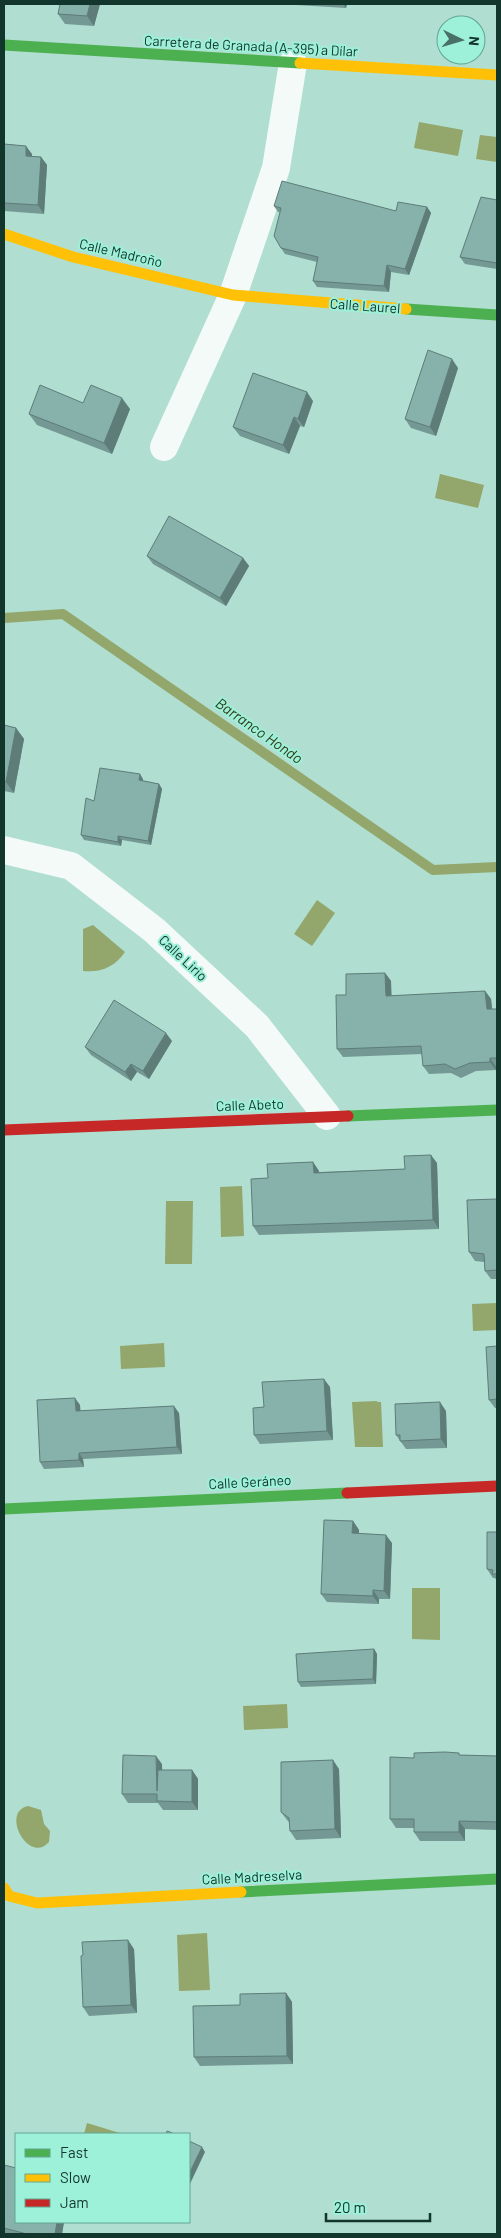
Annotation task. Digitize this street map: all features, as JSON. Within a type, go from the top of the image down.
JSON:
[{"type":"street","name":"Carretera de Granada (A-395) a Dílar","points":[[4,45],[497,75]]},
{"type":"street","points":[[164,447],[233,295],[276,168],[293,63]]},
{"type":"street","name":"Calle Madroño","points":[[4,234],[73,257],[233,295]]},
{"type":"street","name":"Calle Laurel","points":[[233,295],[497,315]]},
{"type":"street","name":"Calle Lirio","points":[[4,850],[71,866],[154,930],[257,1026],[327,1116]]},
{"type":"street","name":"Calle Abeto","points":[[4,1130],[497,1110]]},
{"type":"street","name":"Calle Geráneo","points":[[4,1509],[497,1486]]},
{"type":"street","name":"Calle Madreselva","points":[[6,1892],[38,1903],[497,1879]]},
{"type":"shaded area","points":[[419,122],[463,130],[458,156],[414,148]]},
{"type":"shaded area","points":[[480,135],[497,137],[497,162],[476,159]]},
{"type":"shaded area","points":[[440,474],[484,485],[478,508],[435,498]]},
{"type":"shaded area","points":[[317,900],[335,913],[312,946],[294,934]]},
{"type":"shaded area","points":[[93,925],[125,952],[117,962],[107,968],[83,971],[83,929]]},
{"type":"shaded area","points":[[242,1186],[244,1236],[221,1237],[220,1187]]},
{"type":"shaded area","points":[[166,1201],[193,1201],[192,1264],[165,1264]]},
{"type":"shaded area","points":[[497,1303],[497,1330],[473,1331],[472,1304]]},
{"type":"shaded area","points":[[164,1343],[165,1367],[121,1369],[120,1346]]},
{"type":"shaded area","points":[[352,1402],[381,1402],[383,1447],[355,1447]]},
{"type":"shaded area","points":[[412,1588],[440,1588],[440,1640],[412,1639]]},
{"type":"shaded area","points":[[287,1704],[288,1728],[244,1730],[243,1706]]},
{"type":"shaded area","points":[[28,1806],[41,1810],[44,1824],[50,1831],[49,1842],[41,1847],[33,1847],[26,1842],[20,1835],[17,1826],[17,1817],[20,1810]]},
{"type":"shaded area","points":[[207,1933],[210,1990],[179,1991],[177,1935]]},
{"type":"shaded area","points":[[87,2123],[120,2133],[84,2133]]},
{"type":"building","points":[[60,4],[90,4],[87,16],[58,14]]},
{"type":"building","points":[[4,144],[26,146],[26,156],[41,157],[38,205],[4,203]]},
{"type":"building","points":[[282,181],[396,211],[398,202],[427,207],[405,269],[387,265],[384,286],[313,281],[318,257],[281,248],[274,236],[281,208],[274,206]]},
{"type":"building","points":[[481,197],[497,200],[497,263],[460,257]]},
{"type":"building","points":[[428,350],[452,359],[430,427],[405,419]]},
{"type":"building","points":[[253,373],[307,392],[298,419],[294,417],[283,445],[233,427]]},
{"type":"building","points":[[40,385],[83,403],[91,385],[122,398],[104,443],[29,414]]},
{"type":"building","points":[[169,516],[243,558],[220,598],[147,556]]},
{"type":"building","points":[[4,725],[16,728],[6,782],[4,781]]},
{"type":"building","points":[[100,768],[140,774],[139,780],[159,784],[148,841],[118,836],[118,842],[81,835],[86,798],[94,801]]},
{"type":"building","points":[[385,973],[386,996],[485,991],[487,1009],[497,1009],[497,1058],[490,1058],[490,1062],[470,1063],[455,1069],[445,1064],[423,1066],[421,1046],[337,1049],[336,995],[346,995],[346,974]]},
{"type":"building","points":[[114,1000],[166,1033],[143,1071],[131,1064],[125,1072],[85,1047]]},
{"type":"building","points":[[431,1155],[433,1220],[253,1226],[251,1179],[268,1178],[267,1164],[313,1162],[314,1173],[405,1169],[404,1156]]},
{"type":"building","points":[[497,1199],[497,1270],[485,1271],[484,1254],[469,1252],[467,1200]]},
{"type":"building","points":[[497,1346],[497,1399],[489,1400],[486,1347]]},
{"type":"building","points":[[324,1379],[327,1431],[254,1435],[253,1408],[264,1407],[262,1382]]},
{"type":"building","points":[[75,1398],[76,1411],[174,1406],[177,1447],[79,1453],[79,1460],[40,1462],[37,1400]]},
{"type":"building","points":[[440,1402],[441,1439],[400,1441],[400,1435],[396,1435],[395,1404]]},
{"type":"building","points":[[324,1520],[353,1521],[352,1533],[386,1535],[384,1591],[373,1590],[373,1596],[321,1594]]},
{"type":"building","points":[[487,1532],[497,1532],[497,1574],[492,1574],[493,1570],[487,1569]]},
{"type":"building","points":[[374,1649],[373,1679],[298,1682],[296,1654]]},
{"type":"building","points":[[414,1753],[459,1753],[459,1755],[497,1756],[497,1822],[459,1821],[459,1832],[414,1832],[414,1819],[390,1819],[390,1757],[414,1758]]},
{"type":"building","points":[[123,1755],[156,1756],[157,1791],[158,1770],[192,1770],[192,1802],[157,1801],[157,1794],[122,1794]]},
{"type":"building","points":[[333,1760],[335,1829],[290,1831],[289,1818],[281,1812],[281,1762]]},
{"type":"building","points":[[128,1940],[131,2005],[83,2007],[82,1942]]},
{"type":"building","points":[[286,1993],[287,2056],[194,2057],[193,2006],[240,2005],[240,1994]]},
{"type":"building","points":[[190,2141],[202,2147],[190,2172]]},
{"type":"building","points":[[4,2165],[15,2168],[15,2223],[57,2223],[55,2234],[27,2234],[4,2228]]},
{"type":"waterway","name":"Barranco Hondo","points":[[4,618],[63,614],[433,870],[497,867]]},
{"type":"traffic: fast","points":[[4,45],[300,63]]},
{"type":"traffic: fast","points":[[406,309],[497,315]]},
{"type":"traffic: fast","points":[[348,1116],[497,1110]]},
{"type":"traffic: fast","points":[[4,1509],[347,1493]]},
{"type":"traffic: fast","points":[[241,1892],[497,1879]]},
{"type":"traffic: slow","points":[[300,63],[497,75]]},
{"type":"traffic: slow","points":[[4,234],[73,257],[233,295],[406,309]]},
{"type":"traffic: slow","points":[[4,1888],[9,1896],[37,1903],[241,1892]]},
{"type":"traffic: jam","points":[[4,1130],[348,1116]]},
{"type":"traffic: jam","points":[[347,1493],[497,1486]]}]
